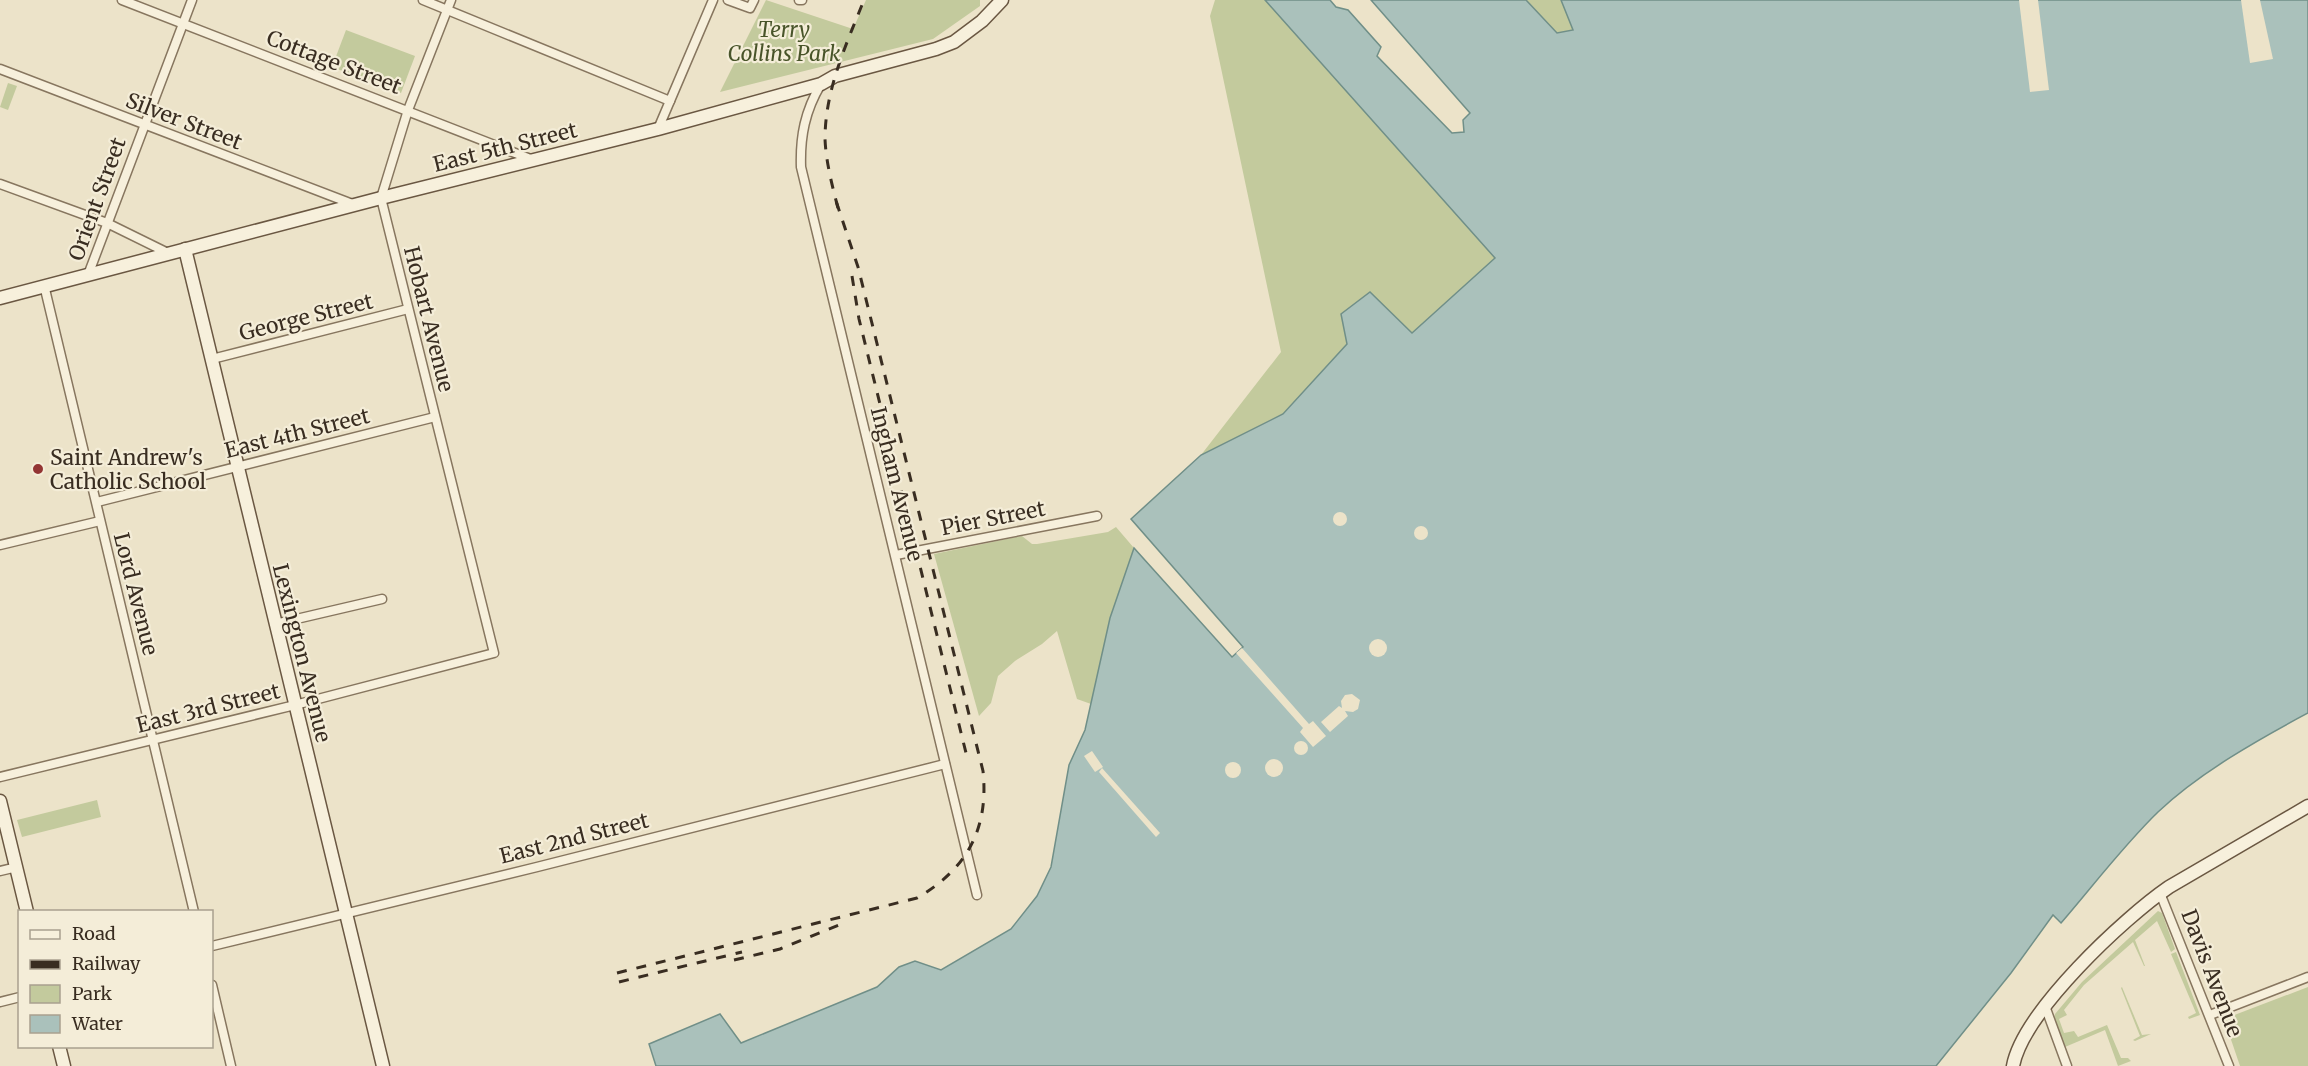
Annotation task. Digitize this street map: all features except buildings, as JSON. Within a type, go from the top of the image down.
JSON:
[{"type":"street","name":"Cottage Street","points":[[122,0],[533,160]]},
{"type":"street","name":"Orient Street","points":[[88,275],[192,0]]},
{"type":"street","points":[[423,0],[670,101]]},
{"type":"street","points":[[381,198],[408,110],[451,0]]},
{"type":"street","points":[[658,129],[712,0]]},
{"type":"street","points":[[728,0],[752,4]]},
{"type":"street","name":"East 5th Street","points":[[0,298],[381,198],[658,129],[821,84],[835,76],[954,42],[982,21],[1002,0]]},
{"type":"street","name":"Silver Street","points":[[0,69],[356,206]]},
{"type":"street","name":"Ingham Avenue","points":[[821,84],[805,116],[800,146],[801,167],[977,895]]},
{"type":"street","points":[[0,184],[107,223],[168,253]]},
{"type":"street","name":"Hobart Avenue","points":[[381,198],[494,653]]},
{"type":"street","name":"Lexington Avenue","points":[[185,249],[383,1066]]},
{"type":"street","name":"Lord Avenue","points":[[44,285],[194,910]]},
{"type":"street","name":"George Street","points":[[212,359],[408,309]]},
{"type":"street","name":"East 4th Street","points":[[97,502],[435,417]]},
{"type":"street","name":"Pier Street","points":[[896,555],[1097,516]]},
{"type":"street","points":[[0,545],[100,521]]},
{"type":"street","points":[[275,624],[382,599]]},
{"type":"street","name":"East 3rd Street","points":[[0,777],[295,705],[494,653]]},
{"type":"street","name":"East 2nd Street","points":[[213,946],[945,764]]},
{"type":"street","points":[[0,801],[27,910]]},
{"type":"street","points":[[2013,1066],[2024,1036],[2045,1006],[2089,956],[2160,893],[2308,806]]},
{"type":"street","points":[[0,871],[17,867]]},
{"type":"street","name":"Davis Avenue","points":[[2160,893],[2229,1066]]},
{"type":"street","points":[[2210,1015],[2308,977]]},
{"type":"street","points":[[213,989],[231,1066]]},
{"type":"street","points":[[0,1002],[18,998]]},
{"type":"street","points":[[2045,1006],[2067,1066]]},
{"type":"street","points":[[59,1048],[64,1066]]},
{"type":"green space","name":"Terry Collins Park","points":[[766,0],[853,29],[866,0],[980,0],[980,6],[933,39],[720,92]]},
{"type":"green space","points":[[1215,0],[1265,0],[1496,258],[1412,333],[1370,292],[1348,344],[1283,414],[1201,455],[1281,352],[1210,16]]},
{"type":"green space","points":[[1526,0],[1561,0],[1573,30],[1557,33]]},
{"type":"green space","points":[[346,30],[415,56],[401,93],[332,67]]},
{"type":"green space","points":[[8,83],[17,86],[8,110],[0,107]]},
{"type":"green space","points":[[1116,527],[1134,548],[1110,618],[1091,704],[1077,699],[1057,631],[998,676],[991,703],[979,716],[934,554],[1022,536],[1032,544],[1037,544],[1108,532]]},
{"type":"green space","points":[[97,800],[101,817],[22,837],[17,820]]},
{"type":"green space","points":[[2158,911],[2162,913],[2175,949],[2171,952],[2157,921],[2135,940],[2145,966],[2133,942],[2084,985],[2064,1010],[2067,1015],[2059,1019],[2064,1033],[2074,1031],[2078,1037],[2107,1025],[2121,1058],[2128,1058],[2131,1061],[2118,1066],[2105,1030],[2065,1047],[2054,1018],[2055,1014],[2082,982]]},
{"type":"green space","points":[[2176,952],[2200,1015],[2189,1019],[2188,1017],[2196,1013],[2171,954]]},
{"type":"green space","points":[[2122,987],[2142,1035],[2151,1034],[2135,1041],[2133,1040],[2140,1036]]},
{"type":"green space","points":[[2308,987],[2308,1066],[2240,1066],[2224,1019]]},
{"type":"water","points":[[1265,0],[1330,0],[1336,7],[1348,10],[1381,47],[1377,56],[1452,133],[1464,132],[1463,120],[1470,113],[1371,0],[1526,0],[1557,33],[1573,30],[1561,0],[2308,0],[2308,713],[2211,770],[2158,812],[2120,852],[2061,923],[2053,915],[2011,973],[1936,1066],[656,1066],[649,1044],[720,1014],[741,1043],[877,987],[899,967],[915,961],[941,970],[1011,929],[1037,896],[1051,867],[1069,765],[1085,730],[1110,618],[1134,548],[1232,657],[1243,647],[1131,519],[1201,455],[1283,414],[1347,344],[1341,314],[1370,292],[1412,333],[1495,258]]},
{"type":"pier","points":[[2019,0],[2038,0],[2049,90],[2030,92]]},
{"type":"pier","points":[[2241,0],[2260,0],[2273,59],[2250,63]]},
{"type":"pier","points":[[1340,512],[1345,514],[1347,519],[1345,524],[1340,526],[1335,524],[1333,519],[1335,514]]},
{"type":"pier","points":[[1421,526],[1426,528],[1428,533],[1426,538],[1421,540],[1416,538],[1414,533],[1416,528]]},
{"type":"pier","points":[[1378,639],[1384,642],[1387,648],[1384,654],[1378,657],[1372,654],[1369,648],[1372,642]]},
{"type":"pier","points":[[1242,648],[1309,724],[1313,721],[1326,736],[1313,747],[1300,732],[1303,728],[1236,653]]},
{"type":"pier","points":[[1352,694],[1360,700],[1358,709],[1353,712],[1345,711],[1348,716],[1330,732],[1321,722],[1339,706],[1342,708],[1341,701],[1345,695]]},
{"type":"pier","points":[[1301,741],[1306,743],[1308,748],[1306,753],[1301,755],[1296,753],[1294,748],[1296,743]]},
{"type":"pier","points":[[1092,751],[1103,767],[1095,772],[1084,756]]},
{"type":"pier","points":[[1274,759],[1280,762],[1283,768],[1280,774],[1274,777],[1268,774],[1265,768],[1268,762]]},
{"type":"pier","points":[[1230,762],[1236,762],[1241,770],[1239,776],[1230,778],[1225,773],[1225,767]]},
{"type":"pier","points":[[1102,768],[1160,833],[1156,837],[1099,772]]},
{"type":"railway","points":[[838,208],[827,156],[826,121],[838,68],[864,0]]},
{"type":"railway","points":[[617,973],[917,898],[949,874],[971,845],[978,829],[984,792],[983,771],[858,267],[836,201]]},
{"type":"railway","points":[[852,276],[859,319],[967,757]]},
{"type":"railway","points":[[734,960],[780,949],[839,925]]},
{"type":"railway","points":[[619,982],[742,952]]},
{"type":"place","name":"Saint Andrew's Catholic School","points":[[38,469]]}]
